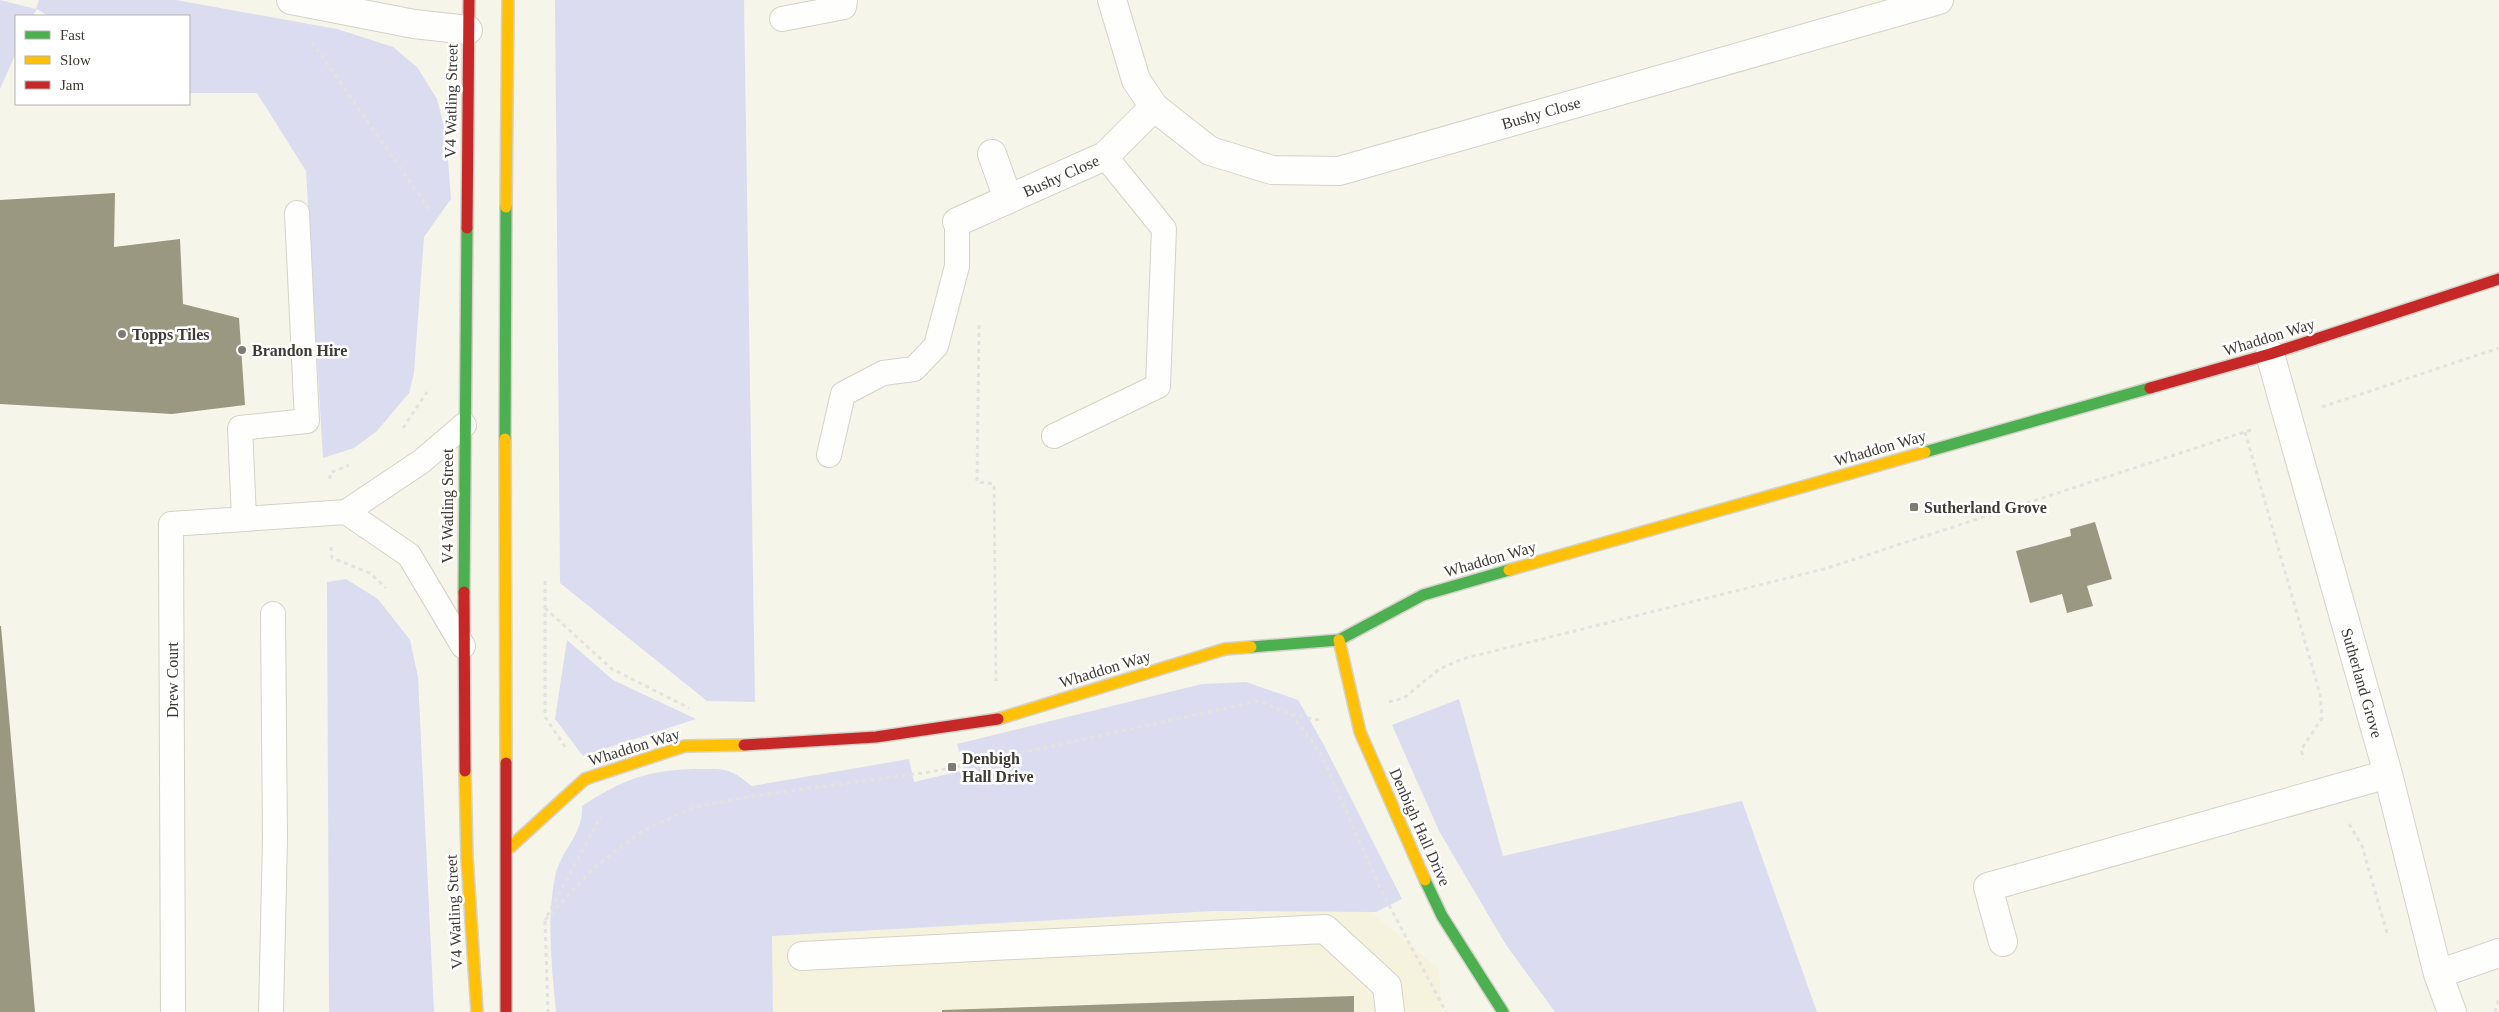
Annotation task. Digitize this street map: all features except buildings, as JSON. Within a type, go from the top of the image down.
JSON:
[{"type":"street","points":[[292,0],[414,24],[468,30]]},
{"type":"street","name":"V4 Watling Street","points":[[469,0],[463,646],[467,858],[477,1012]]},
{"type":"street","points":[[506,1012],[505,393],[508,0]]},
{"type":"street","name":"Bushy Close","points":[[1112,0],[1136,80],[1154,107],[1210,151],[1272,170],[1339,171],[1939,0]]},
{"type":"street","name":"Bushy Close","points":[[957,222],[1105,156],[1154,107]]},
{"type":"street","name":"Bushy Close","points":[[992,154],[1008,199]]},
{"type":"street","name":"Whaddon Way","points":[[507,850],[585,779],[685,746],[760,745],[876,736],[996,719],[1225,649],[1339,640],[1423,595],[2270,354],[2499,278]]},
{"type":"street","name":"Sutherland Grove","points":[[2270,354],[2388,774],[2438,974],[2452,1012]]},
{"type":"street","name":"Denbigh Hall Drive","points":[[1339,640],[1354,711],[1402,830],[1442,916],[1503,1012]]},
{"type":"street","points":[[2003,942],[1988,887],[2388,774]]},
{"type":"street","points":[[802,956],[1325,929],[1387,986],[1390,1012]]},
{"type":"street","points":[[2438,974],[2499,952]]},
{"type":"lane","points":[[782,19],[844,7],[845,0]]},
{"type":"lane","points":[[1054,436],[1158,386],[1164,229],[1105,156]]},
{"type":"lane","points":[[244,518],[240,428],[307,421],[297,213]]},
{"type":"lane","points":[[829,455],[843,394],[884,373],[914,369],[936,346],[956,266],[957,222]]},
{"type":"lane","points":[[463,646],[409,555],[346,512],[422,461],[464,425]]},
{"type":"lane","name":"Drew Court","points":[[173,1012],[172,524],[346,512]]},
{"type":"lane","points":[[272,1012],[275,839],[273,614]]},
{"type":"path","points":[[980,324],[976,482],[994,484],[996,719]]},
{"type":"path","points":[[1018,753],[1259,701],[1291,714],[1315,720],[1404,698],[1438,670],[1462,659],[1824,568],[2499,348]]},
{"type":"path","points":[[2244,432],[2320,694],[2322,718],[2301,750],[2322,812],[2350,824],[2362,846],[2389,938]]},
{"type":"path","points":[[545,608],[612,669],[690,709]]},
{"type":"path","points":[[1291,714],[1320,752],[1381,890],[1446,1012]]},
{"type":"path","points":[[545,920],[596,866],[642,831],[694,807],[930,772],[988,760]]},
{"type":"path","points":[[2495,1012],[2499,998]]},
{"type":"shaded area","points":[[0,0],[36,9],[39,0],[176,0],[337,29],[393,47],[417,67],[437,99],[446,134],[451,199],[424,237],[414,373],[409,393],[377,431],[354,448],[323,458],[306,171],[257,93],[190,93],[190,15],[46,15],[37,9],[34,15],[15,15],[15,55],[0,89]]},
{"type":"shaded area","points":[[555,0],[744,0],[755,702],[707,701],[560,583]]},
{"type":"shaded area","points":[[346,579],[378,599],[410,640],[418,677],[434,1012],[329,1012],[327,582]]},
{"type":"shaded area","points":[[567,640],[613,680],[696,719],[583,756],[555,719]]},
{"type":"shaded area","points":[[1246,682],[1298,700],[1324,745],[1402,899],[1376,912],[1213,911],[772,936],[773,1012],[556,1012],[550,928],[555,877],[562,859],[576,834],[582,816],[582,806],[612,788],[653,773],[685,769],[730,771],[752,786],[909,759],[914,782],[965,770],[957,744],[1202,684]]},
{"type":"shaded area","points":[[1459,699],[1503,856],[1742,801],[1817,1012],[1555,1012],[1506,945],[1439,831],[1392,725]]},
{"type":"shaded area","points":[[1304,857],[1439,969],[1442,1012],[731,1012],[726,876]]},
{"type":"traffic: fast","points":[[505,439],[506,207]]},
{"type":"traffic: fast","points":[[464,592],[467,228]]},
{"type":"traffic: fast","points":[[1925,452],[2150,388]]},
{"type":"traffic: fast","points":[[1251,647],[1339,640],[1423,595],[1509,570]]},
{"type":"traffic: fast","points":[[1425,880],[1442,916],[1503,1012]]},
{"type":"traffic: slow","points":[[506,207],[508,0]]},
{"type":"traffic: slow","points":[[505,439],[506,763]]},
{"type":"traffic: slow","points":[[1509,570],[1925,452]]},
{"type":"traffic: slow","points":[[1339,640],[1360,732],[1425,880]]},
{"type":"traffic: slow","points":[[998,719],[1225,649],[1251,647]]},
{"type":"traffic: slow","points":[[507,850],[585,779],[685,746],[744,745]]},
{"type":"traffic: slow","points":[[465,771],[467,858],[477,1012]]},
{"type":"traffic: jam","points":[[467,228],[469,0]]},
{"type":"traffic: jam","points":[[2150,388],[2270,354],[2499,279]]},
{"type":"traffic: jam","points":[[464,592],[465,771]]},
{"type":"traffic: jam","points":[[744,745],[876,737],[998,719]]},
{"type":"traffic: jam","points":[[506,763],[506,1012]]},
{"type":"place","name":"Topps Tiles","points":[[122,334]]},
{"type":"place","name":"Brandon Hire","points":[[242,350]]},
{"type":"place","name":"Sutherland Grove","points":[[1914,507]]},
{"type":"place","name":"Denbigh Hall Drive","points":[[952,767]]}]
